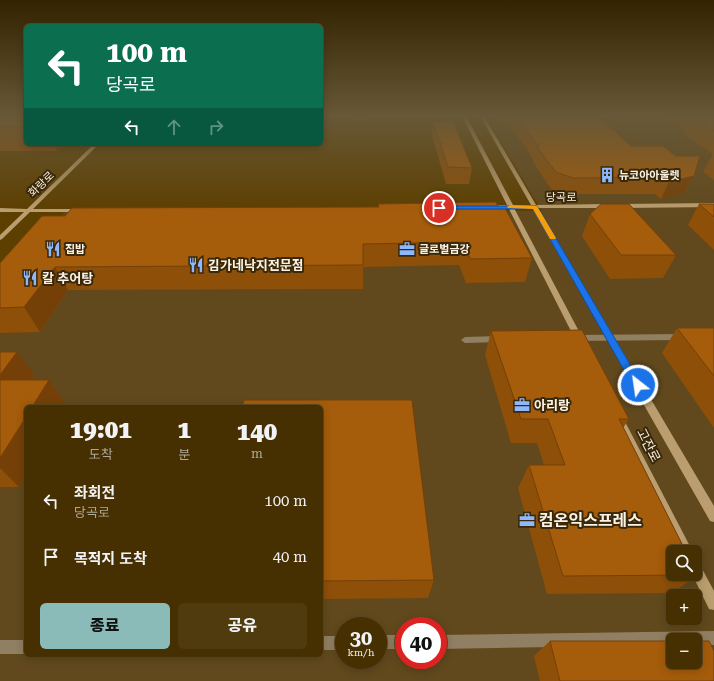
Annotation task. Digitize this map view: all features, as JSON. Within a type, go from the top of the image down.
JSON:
[{"type":"street","name":"화랑로","points":[[0,238],[93,148]]},
{"type":"street","points":[[480,148],[580,341]]},
{"type":"street","name":"고잔로","points":[[501,148],[714,517]]},
{"type":"street","name":"당곡로","points":[[484,207],[714,205]]},
{"type":"street","points":[[0,210],[83,211]]},
{"type":"street","points":[[563,338],[580,341],[611,338],[687,337]]},
{"type":"street","points":[[465,340],[510,339]]},
{"type":"street","name":"고잔로","points":[[613,407],[683,545]]},
{"type":"street","points":[[702,581],[714,604]]},
{"type":"street","points":[[447,642],[714,638]]},
{"type":"street","points":[[323,643],[335,643]]},
{"type":"street","points":[[0,647],[24,646]]},
{"type":"shaded area","points":[[505,148],[714,148],[714,681],[0,681],[0,284],[65,212],[542,211]]},
{"type":"building","points":[[442,148],[464,148],[472,168],[448,167]]},
{"type":"building","points":[[538,148],[665,148],[676,156],[700,156],[694,176],[669,182],[663,177],[573,178],[556,172]]},
{"type":"building","points":[[496,202],[499,209],[505,208],[532,258],[470,259],[464,242],[363,244],[363,265],[55,267],[24,307],[0,308],[0,263],[42,216],[65,216],[72,208],[379,207],[378,204]]},
{"type":"building","points":[[601,204],[629,204],[676,255],[621,255],[590,214]]},
{"type":"building","points":[[699,204],[714,204],[714,217]]},
{"type":"building","points":[[677,328],[714,328],[714,376]]},
{"type":"building","points":[[582,330],[629,419],[619,419],[682,545],[666,545],[666,575],[563,576],[529,465],[565,465],[548,419],[521,419],[491,331]]},
{"type":"building","points":[[0,352],[17,352],[0,375]]},
{"type":"building","points":[[0,380],[49,380],[33,405],[24,405],[24,420],[0,458]]},
{"type":"building","points":[[244,400],[412,400],[434,580],[323,581],[323,405],[243,405]]},
{"type":"building","points":[[550,641],[666,641],[666,669],[702,669],[702,641],[709,641],[714,651],[714,681],[560,681]]},
{"type":"slow traffic","points":[[510,207],[535,207],[553,238]]},
{"type":"place","name":"뉴코아아울렛","points":[[607,175]]},
{"type":"place","name":"집밥","points":[[53,249]]},
{"type":"place","name":"글로벌금강","points":[[407,249]]},
{"type":"place","name":"김가네낙지전문점","points":[[196,265]]},
{"type":"place","name":"칼 추어탕","points":[[30,278]]},
{"type":"place","name":"아리랑","points":[[522,405]]},
{"type":"place","name":"컴온익스프레스","points":[[527,520]]},
{"type":"route","points":[[439,208],[535,207],[638,385]]}]
